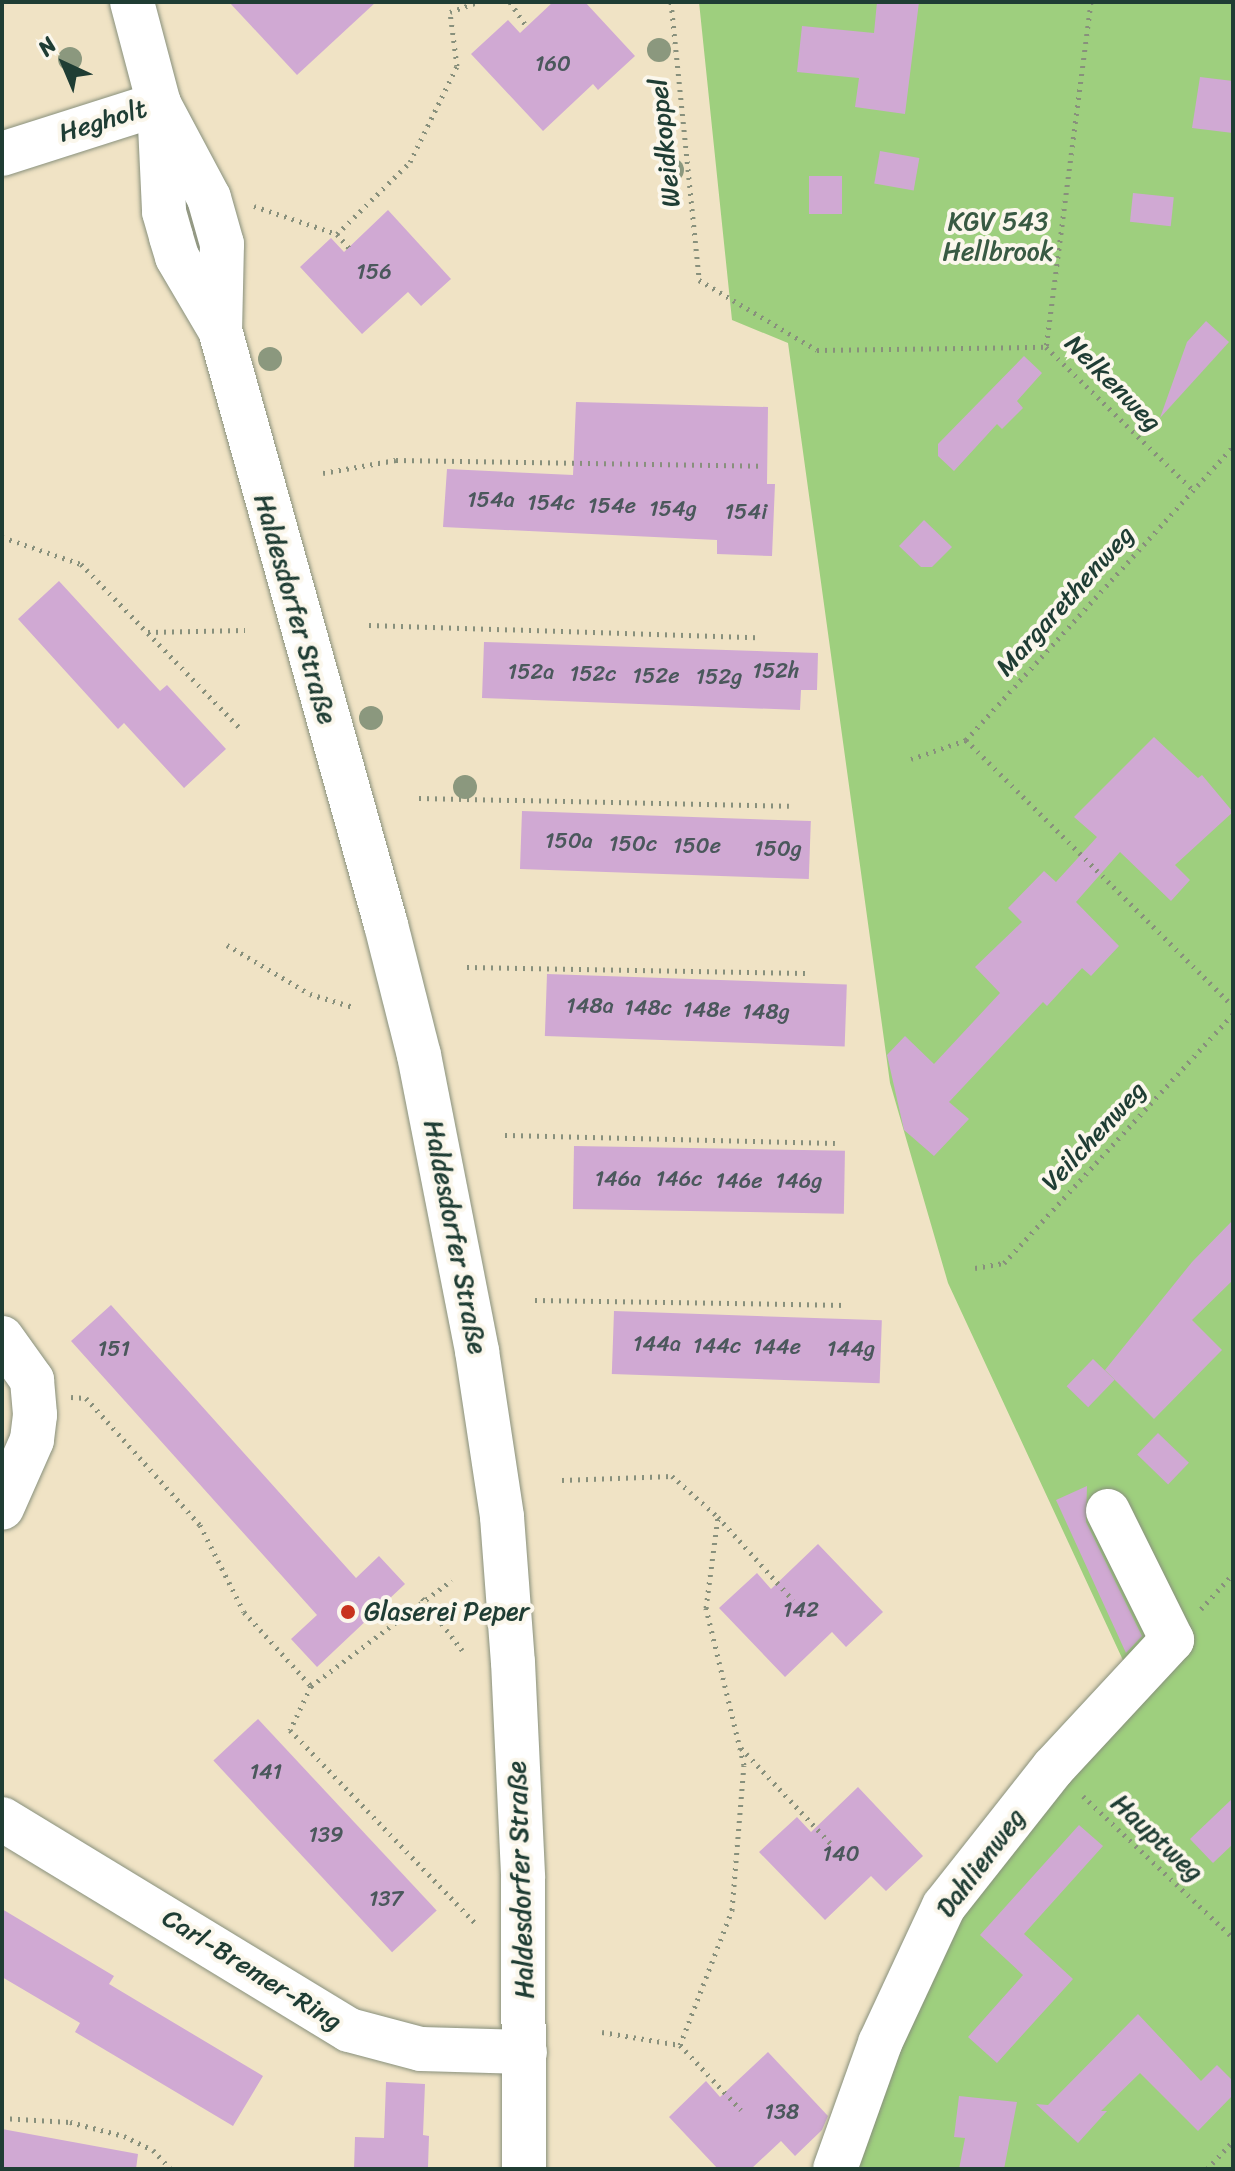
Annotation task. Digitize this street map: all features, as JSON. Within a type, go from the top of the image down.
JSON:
[{"type":"street","name":"Haldesdorfer Straße","points":[[132,2],[159,104],[164,212],[171,237],[220,330],[386,925],[470,1310],[502,1517],[512,1648],[525,2052],[524,2169]]},
{"type":"street","name":"Hegholt","points":[[2,154],[159,104]]},
{"type":"street","points":[[2,1338],[23,1364],[35,1397],[32,1440],[2,1508]]},
{"type":"street","name":"Dahlienweg","points":[[835,2169],[880,2043],[944,1906],[1053,1768],[1172,1640],[1108,1511]]},
{"type":"street","name":"Carl-Bremer-Ring","points":[[2,1819],[349,2030],[421,2049],[525,2052]]},
{"type":"path","points":[[337,234],[410,162],[457,66],[450,12],[477,2]]},
{"type":"path","points":[[510,2],[525,24]]},
{"type":"path","name":"Weidkoppel","points":[[671,2],[699,280],[817,350],[1046,347]]},
{"type":"path","name":"Nelkenweg","points":[[1091,2],[1046,347],[1193,490]]},
{"type":"path","points":[[249,205],[337,234],[350,249]]},
{"type":"path","name":"Margarethenweg","points":[[911,759],[966,740],[1233,447]]},
{"type":"path","points":[[323,473],[396,460],[762,466]]},
{"type":"path","points":[[2,537],[81,564],[240,728]]},
{"type":"path","points":[[369,625],[756,637]]},
{"type":"path","points":[[147,632],[245,630]]},
{"type":"path","points":[[966,740],[1233,1006]]},
{"type":"path","points":[[419,798],[789,806]]},
{"type":"path","points":[[227,945],[310,994],[353,1007]]},
{"type":"path","points":[[467,967],[805,973]]},
{"type":"path","name":"Veilchenweg","points":[[975,1268],[1004,1263],[1233,1014]]},
{"type":"path","points":[[505,1135],[835,1143]]},
{"type":"path","points":[[535,1300],[846,1305]]},
{"type":"path","points":[[35,1397],[86,1398],[200,1525],[244,1612],[311,1686]]},
{"type":"path","points":[[562,1480],[672,1476],[718,1517],[793,1600]]},
{"type":"path","points":[[680,2045],[732,1910],[744,1765],[706,1608],[718,1517]]},
{"type":"path","points":[[452,1580],[422,1598],[311,1686],[290,1730],[478,1926]]},
{"type":"path","points":[[422,1598],[462,1650]]},
{"type":"path","points":[[740,1747],[832,1845]]},
{"type":"path","name":"Hauptweg","points":[[1053,1768],[1233,1938]]},
{"type":"path","points":[[602,2032],[680,2045],[741,2110]]},
{"type":"path","points":[[2,2118],[70,2122],[124,2136],[153,2150],[171,2169]]},
{"type":"path","points":[[1207,2169],[1233,2141]]},
{"type":"green space","name":"KGV 543 Hellbrook","points":[[699,2],[1233,2],[1233,2169],[834,2169],[932,1913],[1128,1671],[948,1283],[890,1083],[788,343],[732,320]]},
{"type":"building","points":[[229,2],[376,2],[297,75]]},
{"type":"building","points":[[553,2],[585,2],[635,56],[598,90],[593,84],[543,131],[471,54],[508,20],[520,33]]},
{"type":"building","points":[[877,2],[919,2],[905,114],[855,107],[859,78],[797,72],[802,26],[874,33]]},
{"type":"building","points":[[1200,77],[1233,81],[1233,133],[1192,128]]},
{"type":"building","points":[[880,151],[919,158],[914,190],[874,183]]},
{"type":"building","points":[[809,176],[842,176],[842,214],[809,214]]},
{"type":"building","points":[[1133,193],[1174,197],[1171,226],[1130,222]]},
{"type":"building","points":[[388,210],[451,279],[421,306],[408,292],[362,334],[300,267],[331,238],[344,252]]},
{"type":"building","points":[[1206,321],[1229,342],[1160,418],[1187,342]]},
{"type":"building","points":[[1024,356],[1042,373],[1017,401],[1023,408],[1002,429],[997,424],[954,471],[938,456],[938,444]]},
{"type":"building","points":[[576,402],[768,407],[767,484],[775,484],[772,556],[717,554],[717,540],[443,527],[447,469],[573,475]]},
{"type":"building","points":[[924,520],[952,547],[932,567],[921,567],[899,546]]},
{"type":"building","points":[[59,581],[160,691],[167,685],[226,749],[184,788],[124,723],[118,729],[18,619]]},
{"type":"building","points":[[484,642],[818,653],[817,690],[801,690],[800,710],[482,698]]},
{"type":"building","points":[[1154,737],[1198,778],[1202,775],[1233,812],[1175,865],[1190,880],[1171,901],[1120,852],[1076,902],[1119,946],[1091,976],[1082,968],[1047,1006],[1043,1002],[949,1102],[969,1119],[934,1156],[904,1130],[887,1055],[905,1036],[934,1064],[1000,993],[975,967],[1022,922],[1008,908],[1044,871],[1056,882],[1097,837],[1074,817]]},
{"type":"building","points":[[522,811],[811,821],[809,879],[520,869]]},
{"type":"building","points":[[547,974],[847,984],[845,1046],[545,1036]]},
{"type":"building","points":[[574,1146],[845,1151],[844,1214],[573,1209]]},
{"type":"building","points":[[1233,1220],[1233,1280],[1192,1320],[1222,1350],[1154,1419],[1105,1370],[1192,1262]]},
{"type":"building","points":[[111,1305],[356,1578],[379,1556],[405,1584],[317,1667],[291,1639],[317,1615],[71,1341]]},
{"type":"building","points":[[614,1311],[882,1320],[880,1383],[612,1374]]},
{"type":"building","points":[[1093,1359],[1115,1380],[1088,1407],[1067,1386]]},
{"type":"building","points":[[1158,1433],[1189,1463],[1168,1484],[1137,1455]]},
{"type":"building","points":[[1087,1486],[1086,1522],[1142,1636],[1126,1653],[1056,1500]]},
{"type":"building","points":[[818,1544],[883,1612],[846,1647],[832,1632],[785,1677],[719,1608],[757,1573],[771,1589]]},
{"type":"building","points":[[258,1719],[437,1911],[392,1952],[213,1761]]},
{"type":"building","points":[[858,1787],[923,1856],[886,1891],[871,1876],[825,1920],[759,1852],[797,1817],[811,1832]]},
{"type":"building","points":[[1233,1798],[1233,1844],[1213,1863],[1190,1839]]},
{"type":"building","points":[[1079,1825],[1103,1846],[1024,1934],[1073,1979],[997,2063],[968,2037],[1023,1975],[980,1935]]},
{"type":"building","points":[[2,1909],[114,1976],[109,1984],[263,2076],[233,2126],[75,2032],[80,2023],[2,1977]]},
{"type":"building","points":[[1138,2014],[1201,2081],[1217,2065],[1233,2081],[1233,2095],[1198,2131],[1140,2073],[1101,2111],[1107,2111],[1078,2143],[1036,2104],[1048,2105]]},
{"type":"building","points":[[768,2052],[828,2116],[822,2130],[795,2156],[781,2141],[751,2169],[718,2169],[669,2117],[706,2081],[720,2097]]},
{"type":"building","points":[[386,2082],[425,2084],[423,2135],[429,2136],[428,2167],[354,2169],[355,2137],[384,2138]]},
{"type":"building","points":[[959,2096],[1017,2102],[1004,2169],[959,2169],[965,2138],[954,2137]]},
{"type":"building","points":[[2,2129],[138,2154],[136,2169],[2,2169]]},
{"type":"place","name":"Glaserei Peper","points":[[348,1612]]}]
